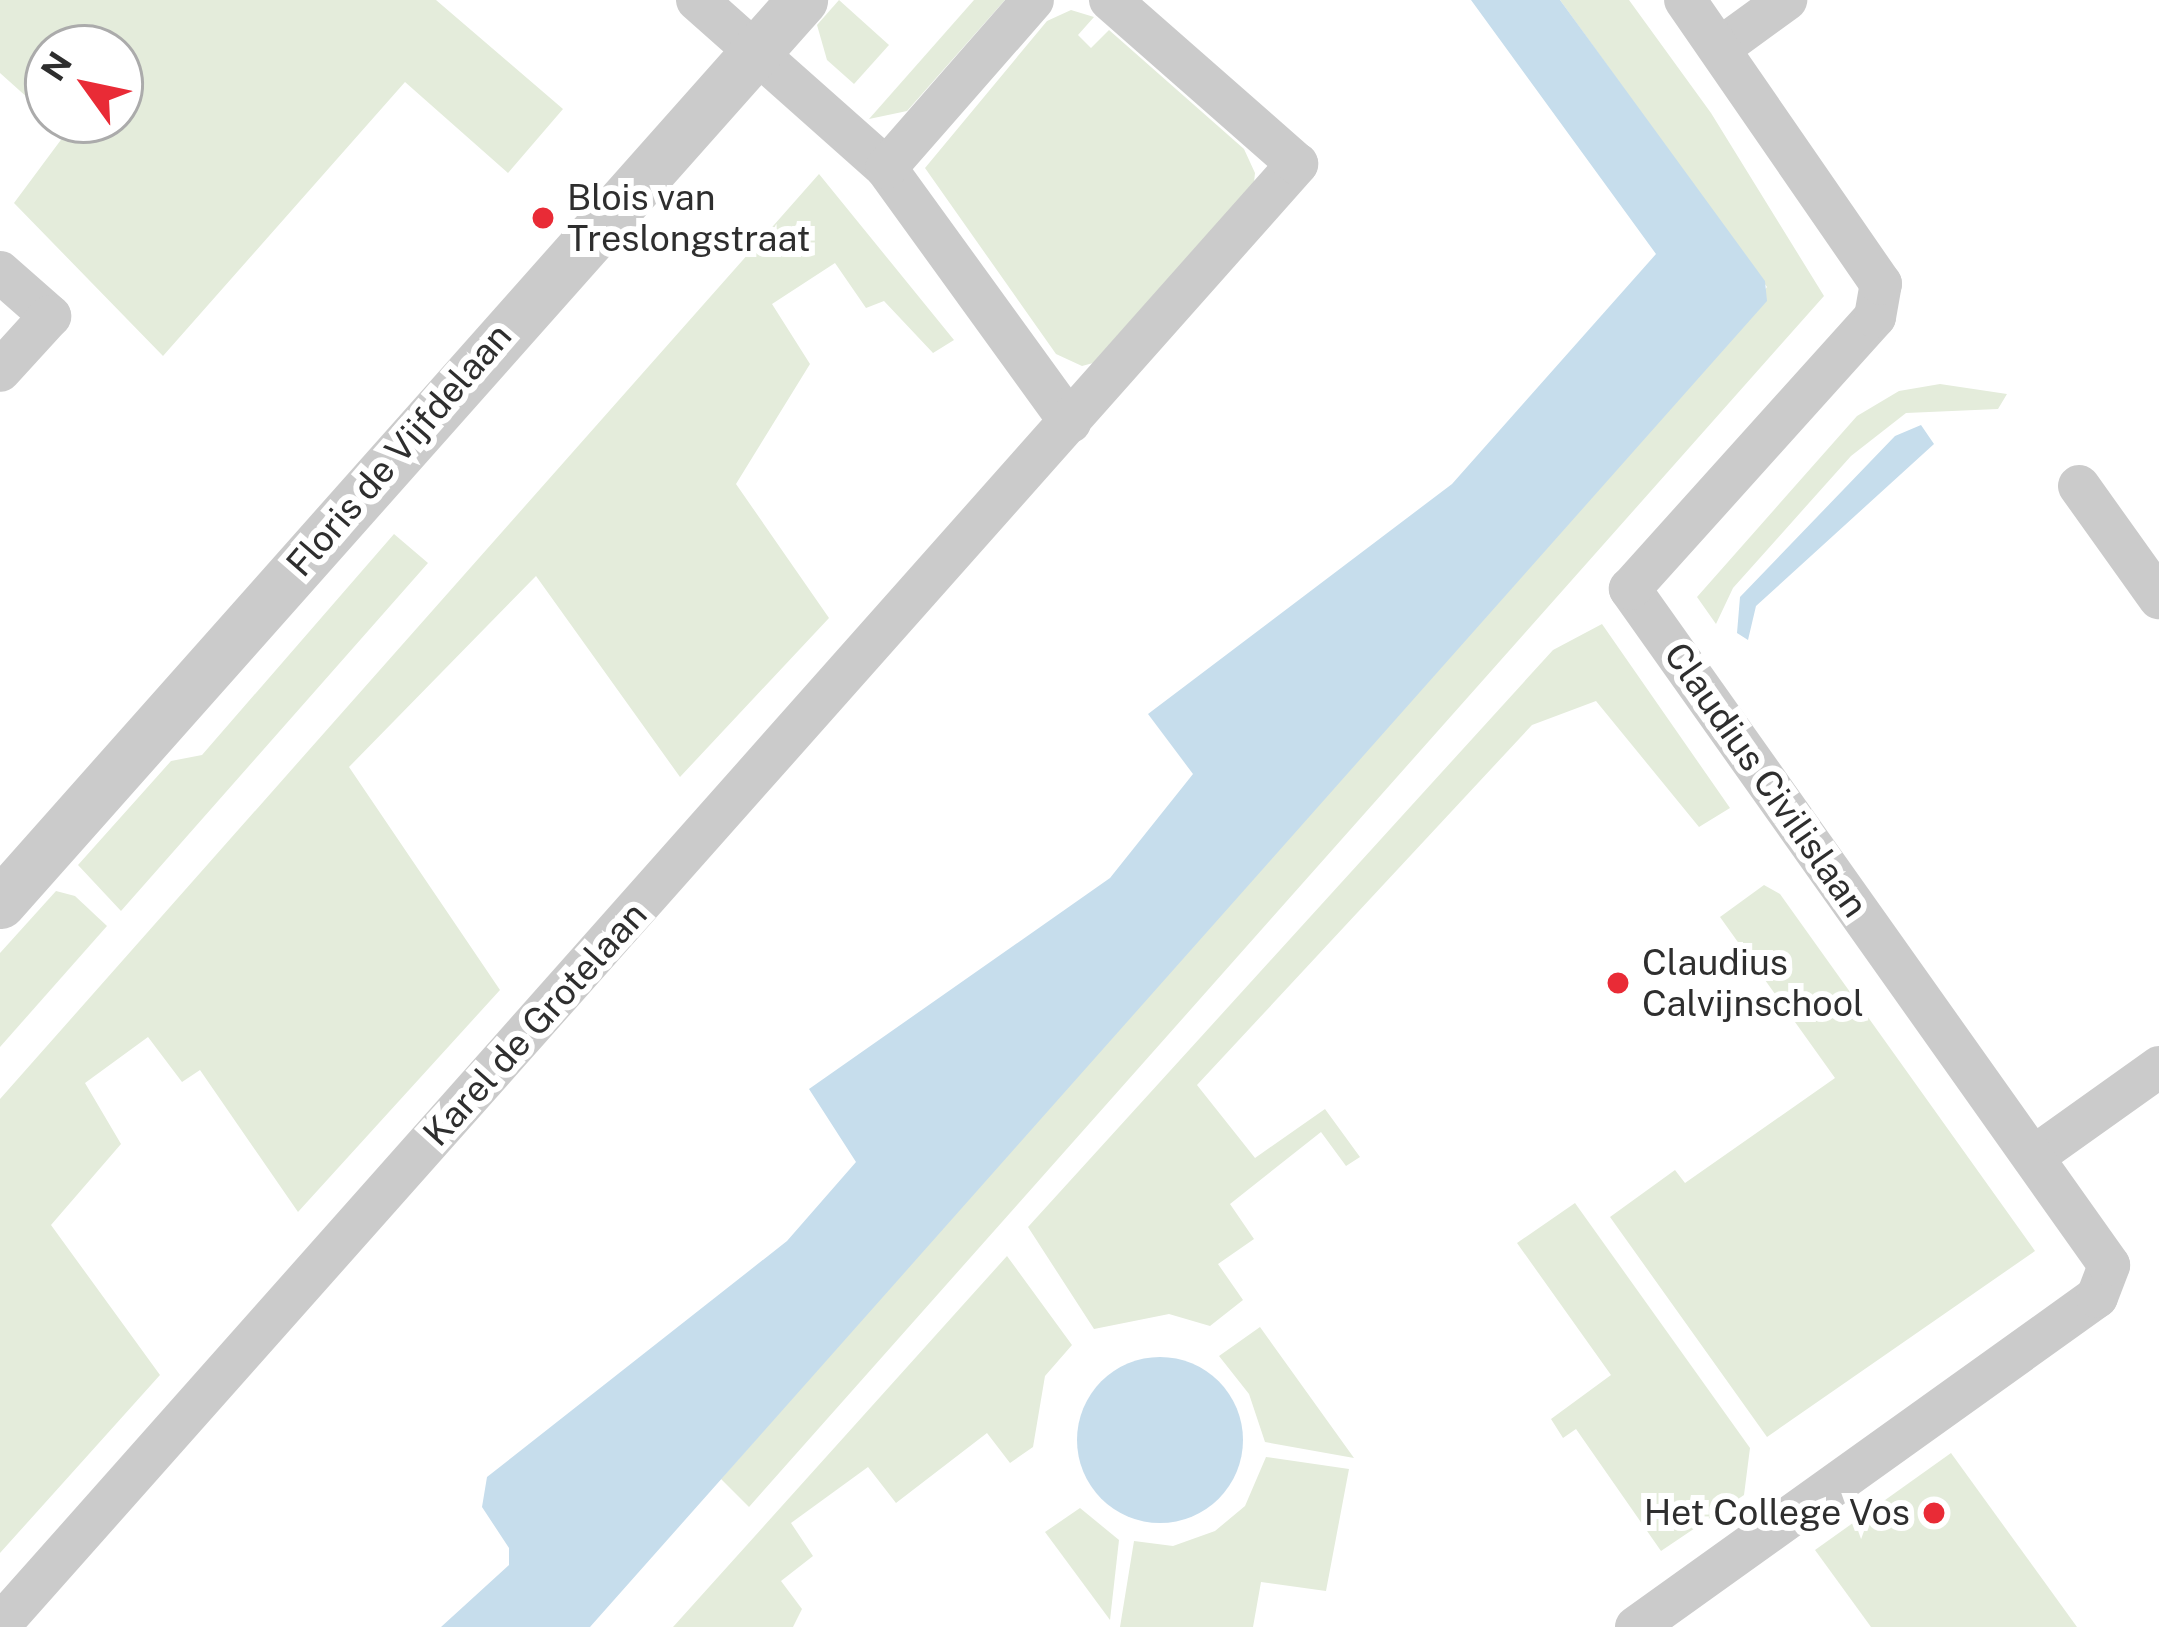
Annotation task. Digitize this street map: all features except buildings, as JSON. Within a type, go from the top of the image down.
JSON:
[{"type":"street","points":[[697,0],[886,168],[1070,422]]},
{"type":"street","name":"Floris de Vijfdelaan","points":[[0,903],[802,0]]},
{"type":"street","points":[[886,168],[1033,0]]},
{"type":"street","name":"Karel de Grotelaan","points":[[0,1625],[1297,164],[1110,0]]},
{"type":"street","name":"Claudius Civilislaan","points":[[1636,1627],[2097,1297],[2109,1265],[1630,589],[1875,317],[1881,284],[1685,0]]},
{"type":"street","points":[[1720,48],[1786,0]]},
{"type":"street","points":[[0,272],[50,316],[0,371]]},
{"type":"street","points":[[2079,486],[2159,598]]},
{"type":"street","points":[[2033,1156],[2159,1067]]},
{"type":"green space","points":[[0,0],[436,0],[563,109],[508,173],[405,82],[163,356],[14,203],[58,144],[144,144],[144,24],[24,24],[24,94],[0,73]]},
{"type":"green space","points":[[839,0],[889,45],[854,84],[827,60],[817,25]]},
{"type":"green space","points":[[974,0],[1005,0],[907,111],[869,119]]},
{"type":"green space","points":[[1560,0],[1629,0],[1711,113],[1824,296],[749,1507],[721,1479],[1767,287]]},
{"type":"green space","points":[[1071,10],[1094,17],[1078,35],[1091,48],[1109,30],[1244,149],[1255,173],[1254,183],[1093,363],[1082,366],[1056,354],[925,168],[1047,21]]},
{"type":"green space","points":[[819,174],[954,340],[933,353],[884,301],[866,308],[835,263],[772,304],[810,364],[736,484],[829,618],[680,777],[536,576],[349,767],[500,990],[298,1212],[200,1070],[182,1082],[148,1037],[85,1083],[121,1144],[51,1225],[160,1375],[0,1553],[0,1099]]},
{"type":"green space","points":[[1940,384],[2007,394],[1998,409],[1906,413],[1851,456],[1733,588],[1716,624],[1697,597],[1857,416],[1899,391]]},
{"type":"green space","points":[[394,534],[428,563],[121,911],[78,865],[171,761],[202,755]]},
{"type":"green space","points":[[1602,624],[1730,808],[1699,827],[1596,701],[1532,725],[1197,1085],[1255,1158],[1325,1109],[1360,1157],[1346,1166],[1321,1132],[1230,1204],[1254,1239],[1218,1264],[1243,1300],[1210,1326],[1169,1314],[1094,1329],[1028,1227],[1553,650]]},
{"type":"green space","points":[[1764,885],[1780,894],[2035,1251],[1767,1437],[1610,1217],[1675,1170],[1685,1183],[1835,1078],[1720,917]]},
{"type":"green space","points":[[56,891],[75,896],[107,926],[0,1047],[0,953]]},
{"type":"green space","points":[[1575,1203],[1750,1448],[1744,1495],[1661,1551],[1576,1429],[1563,1438],[1551,1419],[1611,1375],[1517,1243]]},
{"type":"green space","points":[[1007,1256],[1072,1345],[1045,1376],[1033,1447],[1010,1463],[987,1433],[896,1503],[868,1467],[791,1523],[813,1556],[781,1581],[802,1609],[793,1627],[673,1627]]},
{"type":"green space","points":[[1260,1327],[1354,1458],[1265,1442],[1249,1394],[1219,1356]]},
{"type":"green space","name":"Het College Vos","points":[[1951,1453],[2077,1627],[1871,1627],[1815,1550]]},
{"type":"green space","points":[[1266,1457],[1349,1469],[1326,1591],[1261,1582],[1253,1627],[1120,1627],[1134,1541],[1173,1546],[1215,1531],[1245,1506]]},
{"type":"green space","points":[[1080,1508],[1119,1540],[1110,1620],[1045,1532]]},
{"type":"water","points":[[1471,0],[1560,0],[1765,281],[1767,301],[590,1627],[441,1627],[509,1565],[509,1548],[482,1507],[487,1477],[787,1241],[856,1162],[809,1089],[1110,878],[1193,774],[1148,714],[1452,484],[1656,254]]},
{"type":"water","points":[[1921,425],[1934,444],[1756,606],[1748,640],[1737,633],[1740,597],[1895,436]]},
{"type":"water","points":[[1160,1357],[1192,1364],[1218,1382],[1236,1408],[1243,1440],[1236,1472],[1218,1498],[1192,1516],[1160,1523],[1128,1516],[1102,1498],[1084,1472],[1077,1440],[1084,1408],[1102,1382],[1128,1364]]},
{"type":"place","name":"Blois van Treslongstraat","points":[[543,218]]},
{"type":"place","name":"Claudius Calvijnschool","points":[[1618,983]]},
{"type":"place","name":"Het College Vos","points":[[1934,1513]]}]
